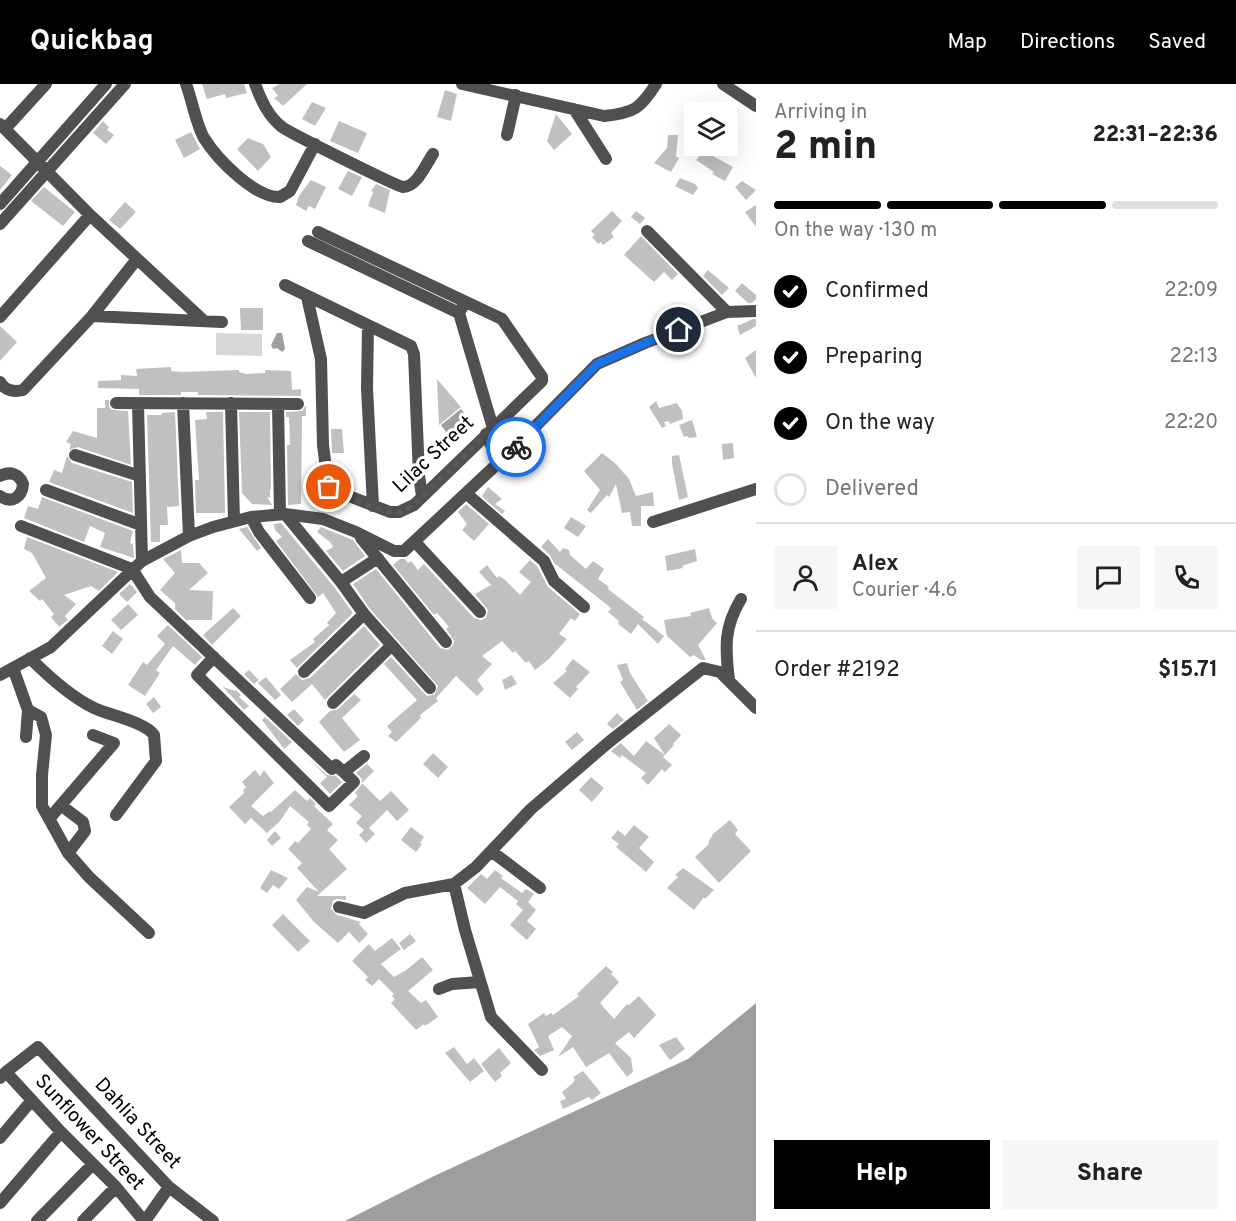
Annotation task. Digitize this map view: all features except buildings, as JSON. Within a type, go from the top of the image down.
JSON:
[{"type":"street","points":[[46,84],[2,127],[90,215],[204,321]]},
{"type":"street","points":[[0,224],[124,84]]},
{"type":"street","points":[[186,84],[204,138],[230,169],[264,195],[280,197],[290,191],[315,144]]},
{"type":"street","points":[[255,84],[263,105],[282,127],[402,187],[413,184],[433,154]]},
{"type":"street","points":[[462,84],[604,116],[624,114],[643,104],[656,84]]},
{"type":"street","points":[[723,84],[756,106]]},
{"type":"street","points":[[0,204],[104,86],[112,98]]},
{"type":"street","points":[[507,135],[516,95]]},
{"type":"street","points":[[574,109],[606,159]]},
{"type":"street","points":[[0,317],[90,215]]},
{"type":"street","points":[[647,231],[727,312]]},
{"type":"street","points":[[318,232],[462,307],[499,463]]},
{"type":"street","points":[[308,241],[462,307]]},
{"type":"street","points":[[0,382],[2,386],[14,392],[23,390],[92,316],[137,259]]},
{"type":"street","points":[[285,285],[409,344],[414,354],[415,365],[418,476],[422,496]]},
{"type":"street","name":"Lilac Street","points":[[307,297],[321,359],[323,445],[328,484],[334,491],[390,512],[399,512],[414,505],[541,382],[542,376],[505,321],[462,307]]},
{"type":"street","points":[[0,675],[51,647],[137,565],[189,536],[234,521],[283,514],[323,519],[394,551],[404,551],[416,543],[512,451],[597,364],[727,312],[756,310]]},
{"type":"street","points":[[92,316],[222,322]]},
{"type":"street","points":[[368,326],[367,388],[373,506]]},
{"type":"street","points":[[116,403],[298,404]]},
{"type":"street","points":[[183,403],[189,536]]},
{"type":"street","points":[[231,403],[234,521]]},
{"type":"street","points":[[138,404],[141,525],[137,565],[150,597],[214,657],[332,769],[336,765],[354,782],[329,806],[197,675],[214,657]]},
{"type":"street","points":[[278,404],[283,514],[341,582],[364,614],[430,688]]},
{"type":"street","points":[[491,429],[512,451]]},
{"type":"street","points":[[75,455],[140,476]]},
{"type":"street","points":[[0,476],[14,474],[21,480],[23,489],[14,499],[6,500],[0,496]]},
{"type":"street","points":[[653,522],[756,489]]},
{"type":"street","points":[[46,490],[141,525]]},
{"type":"street","points":[[467,494],[544,561],[554,581],[584,607]]},
{"type":"street","points":[[251,517],[259,532],[309,598]]},
{"type":"street","points":[[21,526],[137,565]]},
{"type":"street","points":[[356,532],[446,642]]},
{"type":"street","points":[[416,543],[480,612]]},
{"type":"street","points":[[341,582],[378,558]]},
{"type":"street","points":[[729,680],[727,629],[732,614],[741,599]]},
{"type":"street","points":[[304,672],[364,614]]},
{"type":"street","points":[[333,703],[392,645]]},
{"type":"street","points":[[30,658],[44,672],[88,704],[152,731],[156,761],[116,814]]},
{"type":"street","points":[[13,668],[28,710],[26,737]]},
{"type":"street","points":[[339,907],[364,913],[405,893],[454,884],[476,867],[531,808],[609,742],[703,668],[720,672],[756,708]]},
{"type":"street","points":[[28,710],[41,717],[46,735],[42,806],[49,819],[68,854],[149,933]]},
{"type":"street","points":[[49,819],[114,743],[93,735]]},
{"type":"street","points":[[344,772],[364,756]]},
{"type":"street","points":[[62,806],[82,822],[85,831],[68,854]]},
{"type":"street","points":[[491,851],[540,888]]},
{"type":"street","points":[[454,884],[491,1017],[542,1070]]},
{"type":"street","points":[[439,989],[452,984],[480,982]]},
{"type":"street","name":"Dahlia Street","points":[[3,1075],[39,1047],[169,1187],[213,1221]]},
{"type":"street","name":"Sunflower Street","points":[[3,1075],[32,1100],[116,1187],[144,1221]]},
{"type":"street","points":[[0,1138],[32,1100]]},
{"type":"street","points":[[0,1203],[61,1132]]},
{"type":"street","points":[[38,1221],[93,1164]]},
{"type":"street","points":[[83,1221],[116,1187]]},
{"type":"street","points":[[144,1221],[169,1187]]},
{"type":"shaded area","points":[[216,333],[262,334],[262,356],[216,355]]},
{"type":"shaded area","points":[[277,333],[282,333],[285,349],[282,352],[277,348],[273,349],[271,345]]},
{"type":"shaded area","points":[[461,409],[467,417],[447,433],[441,425]]},
{"type":"shaded area","points":[[756,1003],[756,1221],[345,1221],[432,1177],[688,1059]]},
{"type":"way so far","points":[[329,487],[352,498],[395,513],[414,505],[496,425],[512,451],[516,447]]},
{"type":"route","points":[[516,447],[597,364],[679,330]]}]
